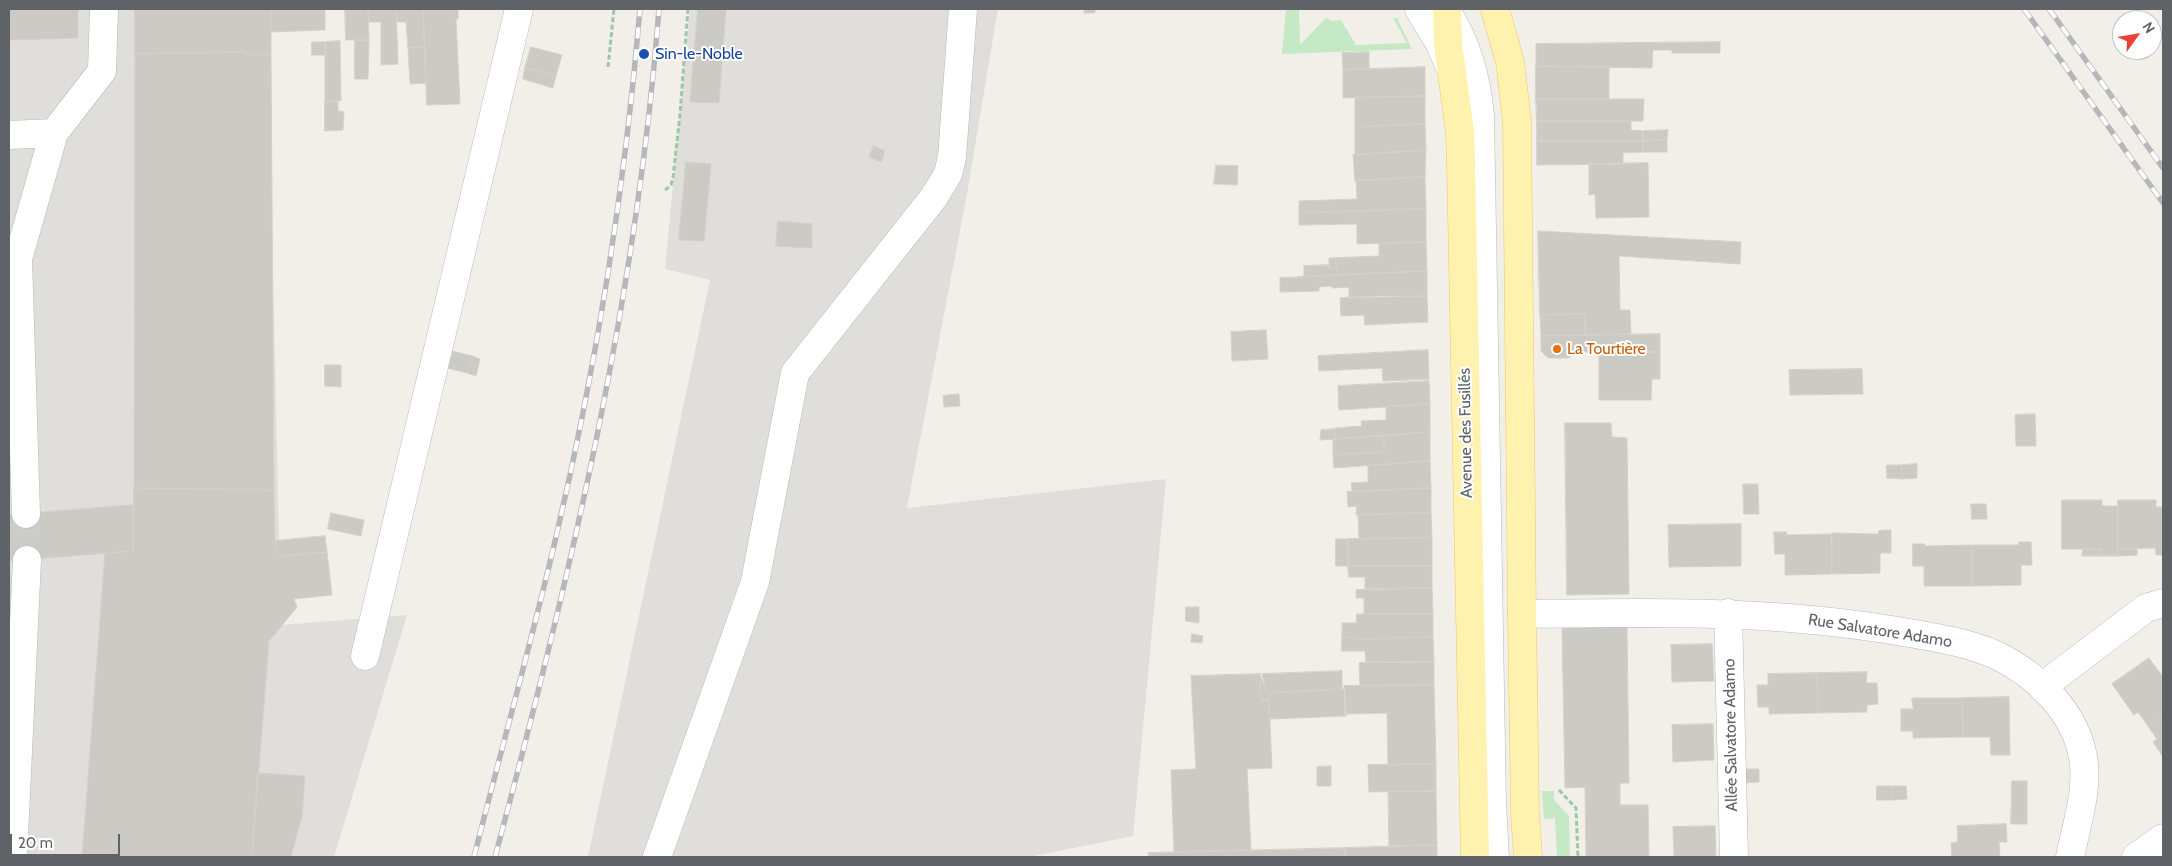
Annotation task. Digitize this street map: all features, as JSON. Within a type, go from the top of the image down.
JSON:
[{"type":"main road","name":"Avenue des Fusillés","points":[[1451,9],[1448,44],[1460,132],[1461,163],[1475,857]]},
{"type":"main road","points":[[1495,9],[1513,80],[1517,121],[1522,614],[1525,814],[1528,857]]},
{"type":"street","points":[[26,514],[18,259],[54,133],[102,71],[104,9]]},
{"type":"street","points":[[365,656],[519,9]]},
{"type":"street","points":[[657,857],[755,582],[794,373],[934,196],[948,174],[952,157],[963,9]]},
{"type":"street","points":[[1419,9],[1439,42],[1453,77]]},
{"type":"street","points":[[1451,9],[1472,64],[1480,115],[1492,804],[1495,857]]},
{"type":"street","points":[[1451,9],[1476,24],[1488,56],[1497,121],[1506,803],[1509,857]]},
{"type":"street","points":[[1505,43],[1511,9]]},
{"type":"street","points":[[9,135],[54,133]]},
{"type":"street","points":[[12,857],[27,560]]},
{"type":"street","points":[[2042,687],[2146,608],[2163,603]]},
{"type":"street","name":"Rue Salvatore Adamo","points":[[1522,614],[1728,613],[1809,618],[1933,637],[1976,648],[1998,656],[2042,687],[2065,713],[2073,728],[2083,756],[2084,785],[2070,857]]},
{"type":"street","name":"Allée Salvatore Adamo","points":[[1728,613],[1734,857]]},
{"type":"street","points":[[2136,857],[2163,838]]},
{"type":"path","points":[[608,67],[614,9]]},
{"type":"path","points":[[665,190],[671,185],[673,178],[688,9]]},
{"type":"path","points":[[1558,789],[1576,808],[1578,857]]},
{"type":"shaded area","points":[[9,9],[267,9],[281,625],[407,615],[334,857],[9,857]]},
{"type":"shaded area","points":[[690,9],[998,9],[967,194],[907,508],[1166,479],[1133,836],[1029,857],[588,857],[710,280],[665,269]]},
{"type":"green space","points":[[1286,9],[1299,9],[1300,45],[1326,18],[1332,21],[1341,20],[1356,45],[1407,43],[1393,18],[1397,18],[1412,49],[1282,54]]},
{"type":"green space","points":[[1542,791],[1554,791],[1554,800],[1569,816],[1570,857],[1557,857],[1555,818],[1544,819]]},
{"type":"building","points":[[9,9],[78,9],[78,38],[9,40]]},
{"type":"building","points":[[135,9],[271,9],[271,54],[246,55],[246,52],[135,54]]},
{"type":"building","points":[[271,9],[325,9],[325,30],[271,32]]},
{"type":"building","points":[[345,9],[368,9],[369,40],[346,40]]},
{"type":"building","points":[[368,9],[396,9],[398,64],[381,65],[381,22],[369,22]]},
{"type":"building","points":[[396,9],[423,9],[425,47],[408,48],[406,22],[397,22]]},
{"type":"building","points":[[423,9],[458,9],[458,19],[456,19],[460,104],[427,105]]},
{"type":"building","name":"Sin-le-Noble","points":[[698,9],[726,9],[719,103],[690,102]]},
{"type":"building","points":[[1085,9],[1095,9],[1095,13],[1084,13]]},
{"type":"building","points":[[355,40],[369,40],[368,79],[355,79]]},
{"type":"building","points":[[340,41],[341,101],[325,101],[325,42]]},
{"type":"building","points":[[312,42],[325,42],[325,55],[312,55]]},
{"type":"building","points":[[1720,42],[1720,53],[1672,53],[1672,50],[1653,50],[1652,68],[1536,66],[1536,44]]},
{"type":"building","points":[[425,47],[426,83],[410,84],[408,48]]},
{"type":"building","points":[[531,47],[562,55],[556,76],[525,68]]},
{"type":"building","points":[[246,52],[246,55],[271,54],[274,490],[134,488],[135,54]]},
{"type":"building","points":[[1369,52],[1369,69],[1343,70],[1342,53]]},
{"type":"building","points":[[1536,66],[1609,67],[1609,99],[1536,99]]},
{"type":"building","points":[[1425,67],[1425,96],[1343,98],[1343,70]]},
{"type":"building","points":[[525,68],[556,76],[553,88],[523,79]]},
{"type":"building","points":[[1425,96],[1425,124],[1355,127],[1355,98]]},
{"type":"building","points":[[1536,99],[1644,99],[1643,121],[1537,121]]},
{"type":"building","points":[[325,101],[338,102],[338,111],[344,112],[343,130],[325,131]]},
{"type":"building","points":[[1537,121],[1631,121],[1631,130],[1643,131],[1643,141],[1537,141]]},
{"type":"building","points":[[1425,124],[1426,150],[1355,155],[1355,127]]},
{"type":"building","points":[[1668,130],[1667,140],[1643,141],[1643,131]]},
{"type":"building","points":[[1667,140],[1667,152],[1643,152],[1643,141]]},
{"type":"building","points":[[1537,141],[1643,141],[1643,152],[1623,153],[1623,164],[1537,165]]},
{"type":"building","points":[[874,146],[885,151],[881,162],[869,157]]},
{"type":"building","points":[[1426,150],[1425,177],[1355,181],[1353,155]]},
{"type":"building","points":[[686,162],[711,164],[704,241],[679,240]]},
{"type":"building","points":[[1648,163],[1649,217],[1596,218],[1595,194],[1589,195],[1589,164]]},
{"type":"building","points":[[1216,165],[1238,166],[1237,185],[1214,184]]},
{"type":"building","points":[[1425,177],[1426,209],[1299,213],[1299,201],[1357,199],[1356,181]]},
{"type":"building","points":[[1426,209],[1426,242],[1357,244],[1357,224],[1299,225],[1299,213]]},
{"type":"building","points":[[778,221],[812,224],[812,248],[776,246]]},
{"type":"building","points":[[1538,231],[1741,242],[1740,264],[1619,256],[1620,310],[1630,310],[1631,334],[1585,335],[1585,314],[1540,315]]},
{"type":"building","points":[[1426,242],[1427,271],[1337,275],[1337,267],[1329,268],[1329,258],[1379,256],[1379,244]]},
{"type":"building","points":[[1329,265],[1329,268],[1337,267],[1337,275],[1304,277],[1304,266]]},
{"type":"building","points":[[1427,271],[1427,296],[1349,298],[1349,287],[1332,288],[1332,286],[1319,287],[1319,291],[1280,292],[1280,278]]},
{"type":"building","points":[[1427,296],[1428,322],[1365,325],[1364,315],[1341,316],[1340,298]]},
{"type":"building","points":[[1585,314],[1585,335],[1541,336],[1540,315]]},
{"type":"building","points":[[1266,330],[1268,359],[1232,361],[1231,332]]},
{"type":"building","points":[[1660,334],[1660,352],[1574,352],[1569,358],[1548,358],[1541,351],[1541,336]]},
{"type":"building","points":[[448,350],[472,356],[467,373],[443,367]]},
{"type":"building","points":[[1428,350],[1429,379],[1383,381],[1382,368],[1319,371],[1318,356]]},
{"type":"building","points":[[1660,352],[1660,379],[1652,379],[1651,400],[1599,400],[1599,353]]},
{"type":"building","points":[[472,356],[480,359],[476,376],[467,373]]},
{"type":"building","points":[[325,365],[341,365],[341,387],[325,386]]},
{"type":"building","points":[[1862,369],[1863,394],[1790,395],[1789,370]]},
{"type":"building","points":[[1429,381],[1430,404],[1339,410],[1338,386]]},
{"type":"building","points":[[959,394],[960,406],[944,407],[943,396]]},
{"type":"building","points":[[1430,404],[1430,432],[1336,439],[1335,428],[1362,426],[1361,421],[1386,420],[1386,407]]},
{"type":"building","points":[[2035,414],[2036,446],[2016,446],[2015,415]]},
{"type":"building","points":[[1565,423],[1611,423],[1612,437],[1627,438],[1629,594],[1567,595]]},
{"type":"building","points":[[1335,429],[1336,439],[1320,440],[1321,430]]},
{"type":"building","points":[[1430,432],[1430,461],[1334,468],[1333,455],[1384,452],[1384,436]]},
{"type":"building","points":[[1384,436],[1384,452],[1333,455],[1333,439]]},
{"type":"building","points":[[1430,461],[1431,488],[1352,492],[1351,483],[1368,482],[1368,466]]},
{"type":"building","points":[[1917,464],[1917,478],[1902,479],[1902,465]]},
{"type":"building","points":[[1887,465],[1902,465],[1902,479],[1887,478]]},
{"type":"building","points":[[1743,484],[1758,484],[1759,514],[1744,514]]},
{"type":"building","points":[[134,488],[274,490],[275,541],[280,556],[327,552],[332,595],[294,599],[297,607],[269,641],[252,857],[82,857],[105,553],[133,551]]},
{"type":"building","points":[[1431,488],[1431,513],[1356,515],[1357,506],[1348,507],[1347,492]]},
{"type":"building","points":[[2062,500],[2102,500],[2102,506],[2118,506],[2118,556],[2101,556],[2101,549],[2062,549]]},
{"type":"building","points":[[2118,500],[2156,500],[2156,507],[2163,507],[2163,555],[2156,555],[2155,548],[2118,549]]},
{"type":"building","points":[[1971,504],[1986,504],[1987,519],[1972,519]]},
{"type":"building","points":[[133,505],[133,551],[9,561],[9,515]]},
{"type":"building","points":[[331,513],[364,520],[361,536],[328,529]]},
{"type":"building","points":[[1431,513],[1432,538],[1359,539],[1358,515]]},
{"type":"building","points":[[1741,524],[1741,566],[1669,567],[1668,525]]},
{"type":"building","points":[[1891,530],[1891,553],[1880,553],[1880,573],[1832,574],[1832,533],[1878,534],[1879,531]]},
{"type":"building","points":[[1774,532],[1787,532],[1786,535],[1831,534],[1832,574],[1785,575],[1785,554],[1775,554]]},
{"type":"building","points":[[325,536],[327,552],[280,556],[275,541]]},
{"type":"building","points":[[1432,538],[1432,566],[1348,566],[1348,539]]},
{"type":"building","points":[[1336,539],[1348,539],[1348,566],[1336,566]]},
{"type":"building","points":[[2019,542],[2031,542],[2032,565],[2021,565],[2021,585],[1972,586],[1972,545],[2019,545]]},
{"type":"building","points":[[1913,544],[1925,544],[1925,546],[1972,545],[1972,586],[1924,586],[1924,566],[1913,566]]},
{"type":"building","points":[[2083,549],[2101,549],[2101,556],[2082,556]]},
{"type":"building","points":[[2118,549],[2137,549],[2137,555],[2118,556]]},
{"type":"building","points":[[9,561],[11,597],[9,597]]},
{"type":"building","points":[[1348,566],[1432,566],[1432,588],[1365,589],[1365,577],[1349,577]]},
{"type":"building","points":[[1432,588],[1433,614],[1364,614],[1364,598],[1356,598],[1356,590]]},
{"type":"building","points":[[1186,607],[1199,607],[1199,623],[1186,621]]},
{"type":"building","points":[[1357,614],[1433,614],[1433,637],[1365,639],[1342,637],[1342,623],[1356,623]]},
{"type":"building","points":[[1627,625],[1629,783],[1620,783],[1620,805],[1648,805],[1649,857],[1586,857],[1585,787],[1565,788],[1562,626]]},
{"type":"building","points":[[1192,634],[1203,636],[1202,643],[1191,642]]},
{"type":"building","points":[[1342,637],[1365,639],[1433,637],[1434,662],[1366,662],[1365,651],[1342,651]]},
{"type":"building","points":[[1712,644],[1714,681],[1672,682],[1671,645]]},
{"type":"building","points":[[2149,658],[2163,677],[2163,716],[2148,726],[2138,712],[2134,715],[2112,684]]},
{"type":"building","points":[[1434,662],[1434,685],[1360,686],[1359,663]]},
{"type":"building","points":[[1342,671],[1342,689],[1267,693],[1262,674]]},
{"type":"building","points":[[1867,672],[1866,683],[1877,683],[1878,704],[1867,705],[1867,712],[1818,713],[1817,673]]},
{"type":"building","points":[[1817,673],[1818,713],[1769,714],[1769,707],[1758,707],[1757,685],[1768,685],[1768,674]]},
{"type":"building","points":[[1260,674],[1261,700],[1269,700],[1272,768],[1247,769],[1251,850],[1174,852],[1171,770],[1196,769],[1191,676]]},
{"type":"building","points":[[1260,674],[1267,693],[1345,689],[1346,716],[1270,719],[1269,700],[1261,700]]},
{"type":"building","points":[[1434,685],[1436,764],[1388,765],[1387,713],[1345,714],[1344,686]]},
{"type":"building","points":[[2009,697],[2010,755],[1991,755],[1990,737],[1963,737],[1962,698]]},
{"type":"building","points":[[1912,698],[1962,698],[1963,737],[1913,738],[1913,731],[1901,731],[1901,709],[1913,709]]},
{"type":"building","points":[[2163,716],[2163,757],[2153,742],[2157,739],[2148,726]]},
{"type":"building","points":[[1713,724],[1714,760],[1673,762],[1672,725]]},
{"type":"building","points":[[1436,764],[1436,791],[1369,792],[1368,765]]},
{"type":"building","points":[[1331,766],[1331,786],[1317,786],[1317,767]]},
{"type":"building","points":[[1744,769],[1759,769],[1759,782],[1744,783]]},
{"type":"building","points":[[258,773],[305,776],[302,816],[291,857],[252,857]]},
{"type":"building","points":[[2012,781],[2027,781],[2027,824],[2011,824]]},
{"type":"building","points":[[1877,786],[1891,786],[1892,800],[1877,800]]},
{"type":"building","points":[[1891,786],[1906,786],[1907,799],[1892,800]]},
{"type":"building","points":[[1436,791],[1437,845],[1389,846],[1388,792]]},
{"type":"building","points":[[2006,824],[2007,842],[1999,842],[2000,857],[1952,857],[1951,843],[1958,842],[1957,826]]},
{"type":"building","points":[[1715,826],[1716,857],[1674,857],[1673,827]]},
{"type":"building","points":[[1437,845],[1437,857],[1345,857],[1345,848]]},
{"type":"building","points":[[1345,848],[1345,857],[1149,857],[1148,853]]},
{"type":"tunnel","points":[[26,514],[27,560]]},
{"type":"railway","points":[[474,857],[526,657],[571,472],[597,340],[618,208],[640,9]]},
{"type":"railway","points":[[495,857],[549,647],[597,436],[635,224],[649,117],[659,9]]},
{"type":"railway","points":[[2024,9],[2163,203]]},
{"type":"railway","points":[[2049,9],[2163,168]]},
{"type":"place","name":"Sin-le-Noble","points":[[644,54]]},
{"type":"place","name":"La Tourtière","points":[[1557,349]]}]
